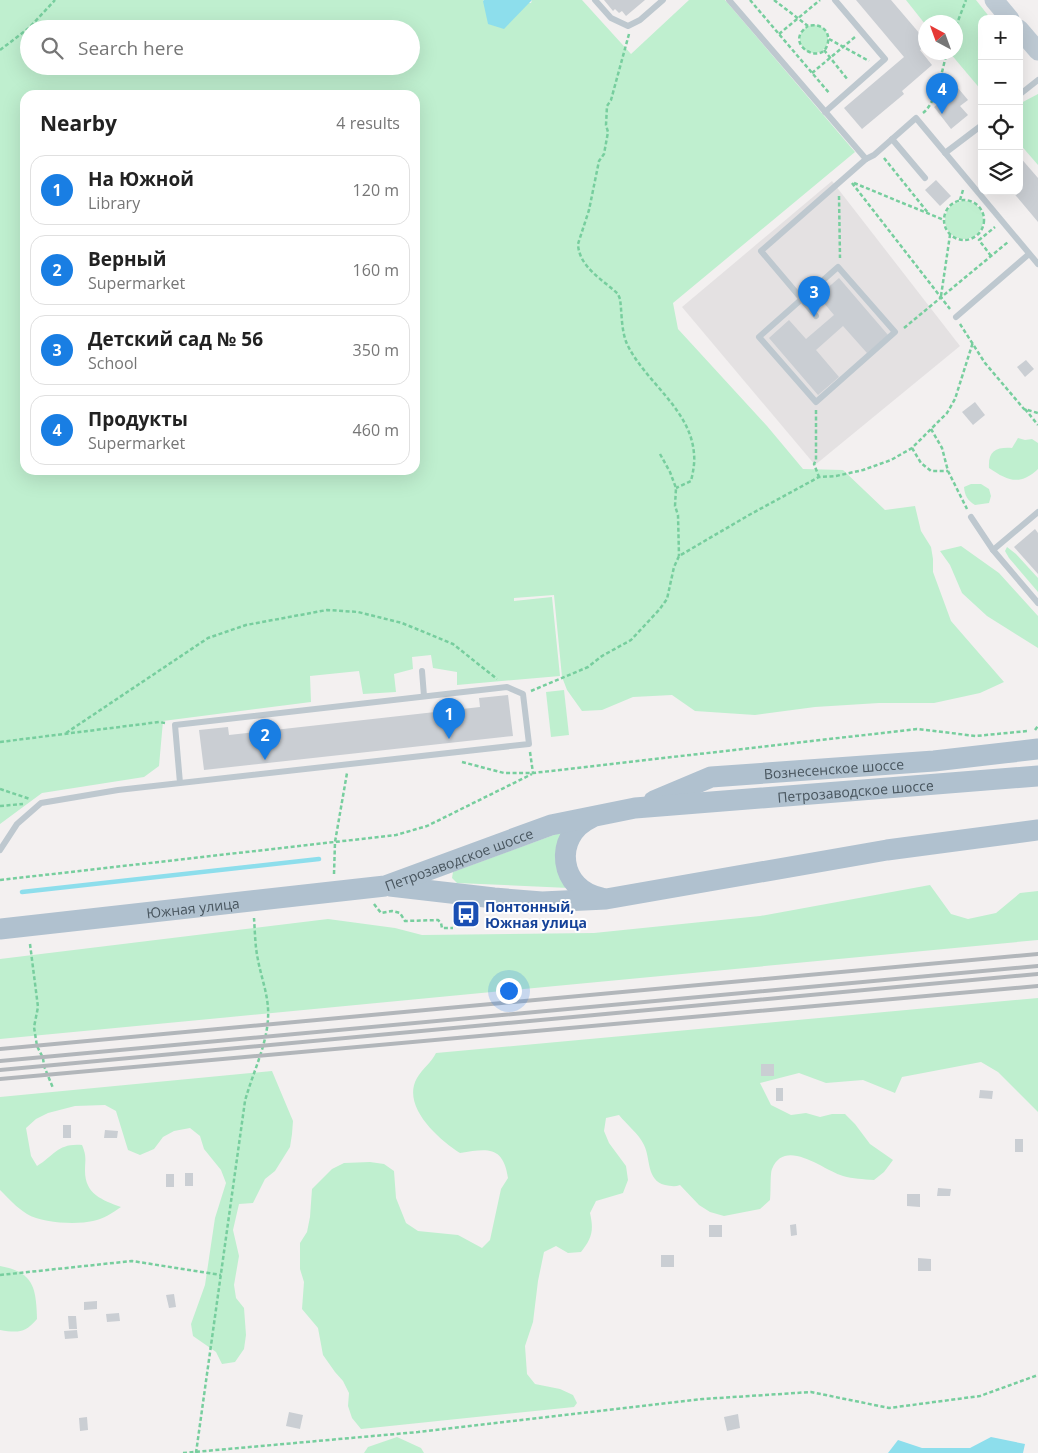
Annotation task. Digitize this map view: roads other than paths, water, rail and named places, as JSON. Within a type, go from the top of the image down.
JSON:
[{"type":"main road","name":"Вознесенское шоссе","points":[[635,808],[711,777],[934,762],[1037,734]]},
{"type":"main road","name":"Петрозаводское шоссе","points":[[379,894],[551,825],[635,808],[1038,776]]},
{"type":"main road","points":[[599,816],[589,819],[574,832],[569,840],[566,860],[572,879],[578,887],[586,893],[606,899]]},
{"type":"main road","points":[[887,850],[1038,816]]},
{"type":"main road","name":"Петрозаводское шоссе","points":[[379,894],[494,898],[542,902],[606,899],[887,850],[1038,830]]},
{"type":"main road","name":"Южная улица","points":[[0,929],[379,894]]},
{"type":"street","points":[[994,0],[1007,15]]},
{"type":"street","points":[[1023,34],[1038,51]]},
{"type":"lane","points":[[595,0],[611,18],[628,26],[640,20],[662,0]]},
{"type":"lane","points":[[729,0],[866,159]]},
{"type":"lane","points":[[825,112],[885,60],[835,0]]},
{"type":"lane","points":[[1023,92],[1038,80]]},
{"type":"lane","points":[[816,316],[761,251],[834,186],[916,118],[1038,264]]},
{"type":"lane","points":[[946,153],[978,128]]},
{"type":"lane","points":[[892,139],[925,178]]},
{"type":"lane","points":[[956,317],[1030,254]]},
{"type":"lane","points":[[838,267],[895,332],[816,402],[759,337],[802,300],[838,267]]},
{"type":"lane","points":[[993,550],[1038,512]]},
{"type":"lane","points":[[971,517],[993,550],[1038,603]]},
{"type":"lane","points":[[422,672],[424,696]]},
{"type":"lane","points":[[0,850],[17,824],[41,803],[118,790],[529,744],[523,694],[507,687],[175,725],[180,783]]},
{"type":"water","points":[[484,0],[532,0],[504,29],[488,24]]},
{"type":"water","points":[[991,1437],[1025,1444],[1023,1453],[888,1453],[898,1440],[922,1448],[970,1448]]},
{"type":"waterway","points":[[22,892],[319,859]]},
{"type":"railway","points":[[0,1049],[1038,954]]},
{"type":"railway","points":[[0,1061],[1038,966]]},
{"type":"railway","points":[[0,1070],[1038,974]]},
{"type":"railway","points":[[0,1079],[1038,986]]},
{"type":"place","name":"Продукты","points":[[942,114]]},
{"type":"place","name":"Детский сад № 56","points":[[814,317]]},
{"type":"place","name":"На Южной","points":[[449,739]]},
{"type":"place","name":"Верный","points":[[265,760]]},
{"type":"place","name":"Понтонный, Южная улица","points":[[466,914]]}]
